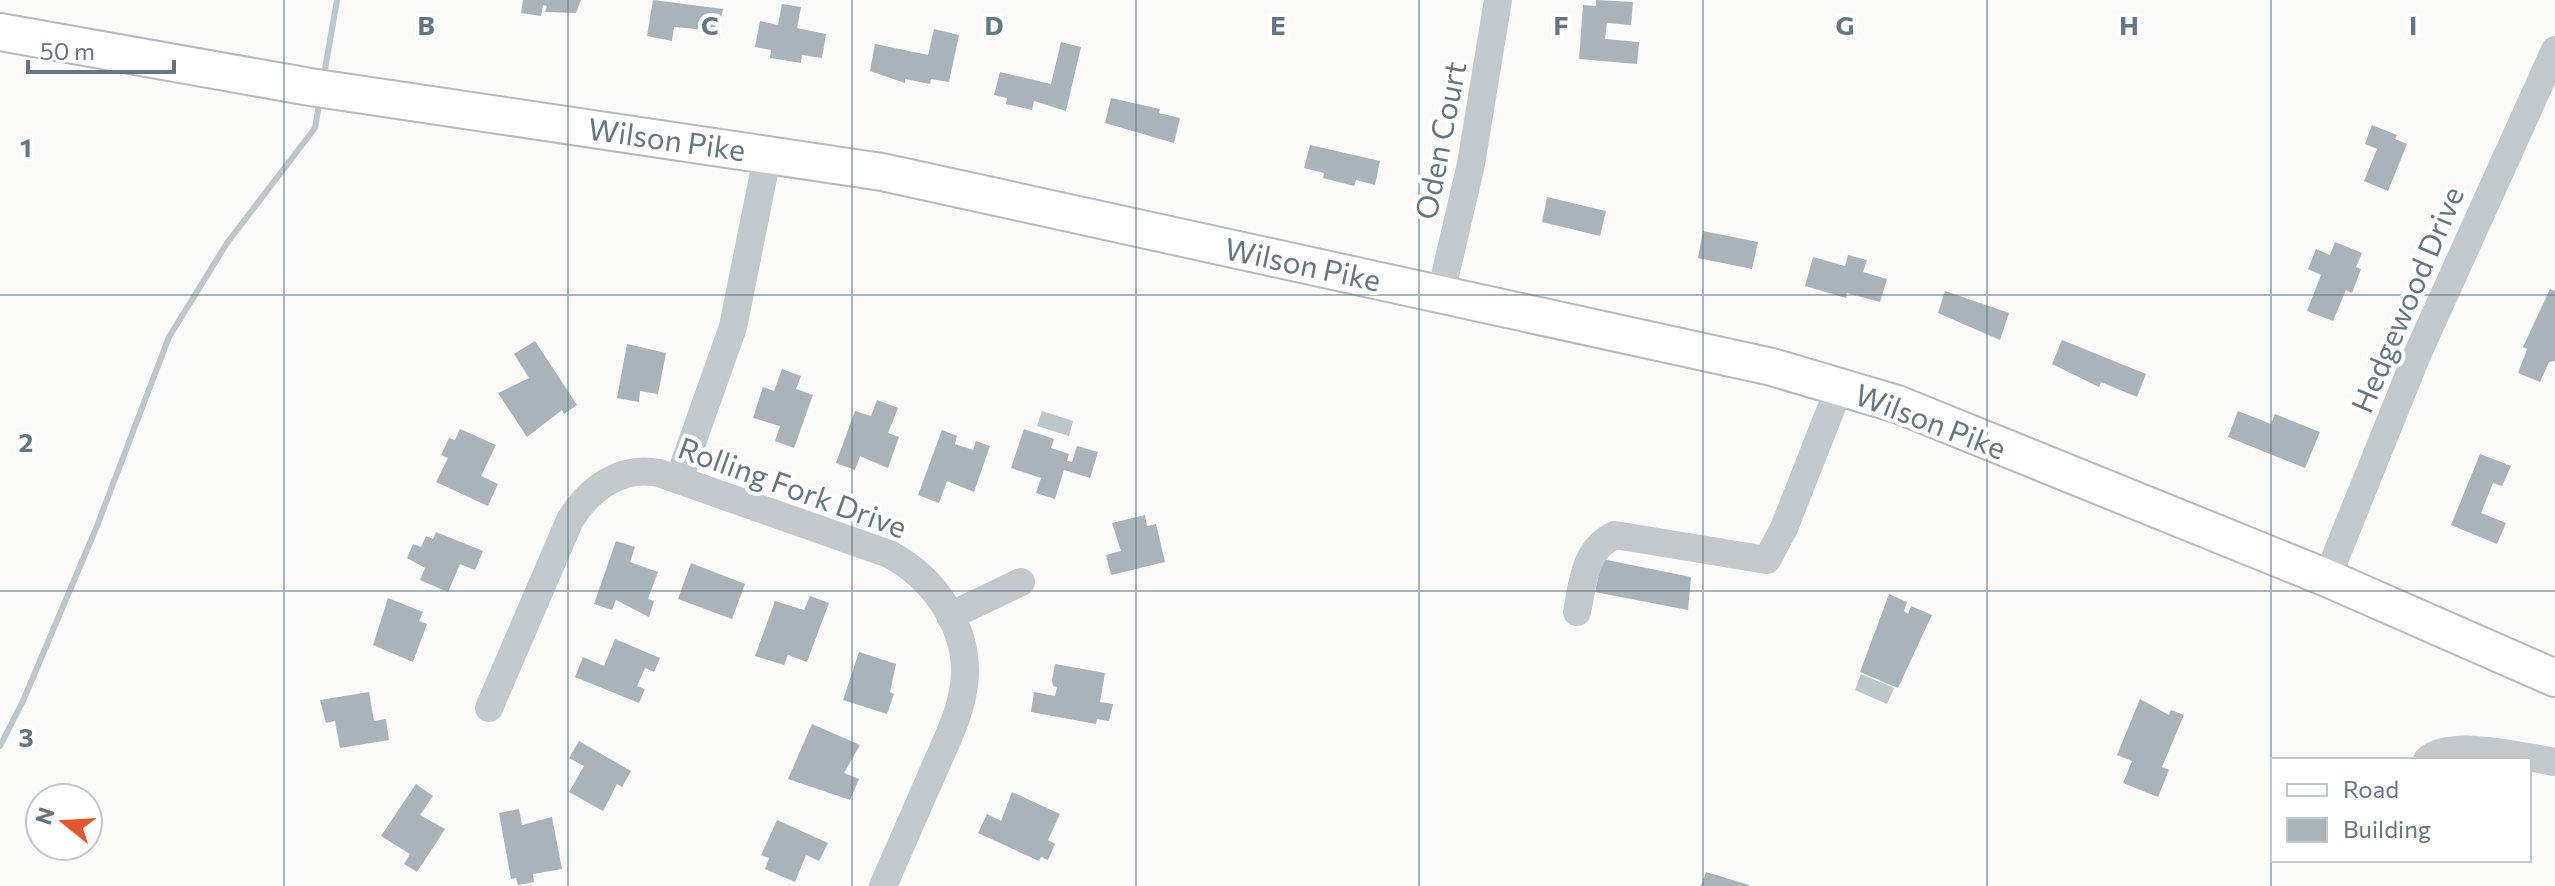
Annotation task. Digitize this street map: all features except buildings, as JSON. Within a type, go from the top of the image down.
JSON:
[{"type":"main road","name":"Wilson Pike","points":[[0,32],[322,88],[882,172],[1772,367],[1897,404],[2327,578],[2555,678]]},
{"type":"street","name":"Oden Court","points":[[1441,293],[1471,164],[1498,0]]},
{"type":"street","name":"Hedgewood Drive","points":[[2327,578],[2417,355],[2555,50]]},
{"type":"street","points":[[679,479],[733,327],[768,153]]},
{"type":"street","points":[[1577,612],[1593,552],[1603,541],[1615,535],[1767,560],[1784,528],[1840,386]]},
{"type":"street","name":"Rolling Fork Drive","points":[[489,708],[579,506],[602,485],[633,472],[652,472],[679,479],[889,554],[928,582],[950,616],[963,663],[961,700],[883,886]]},
{"type":"street","points":[[950,616],[1021,582]]},
{"type":"street","points":[[2429,758],[2438,751],[2456,748],[2527,758]]},
{"type":"street","points":[[2531,759],[2555,762]]},
{"type":"shaded area","points":[[1042,411],[1073,421],[1069,436],[1037,426]]},
{"type":"shaded area","points":[[1861,674],[1894,688],[1887,704],[1855,690]]},
{"type":"waterway","points":[[324,75],[337,0]]},
{"type":"waterway","points":[[0,746],[23,701],[97,526],[169,337],[227,243],[315,128],[320,98]]}]
